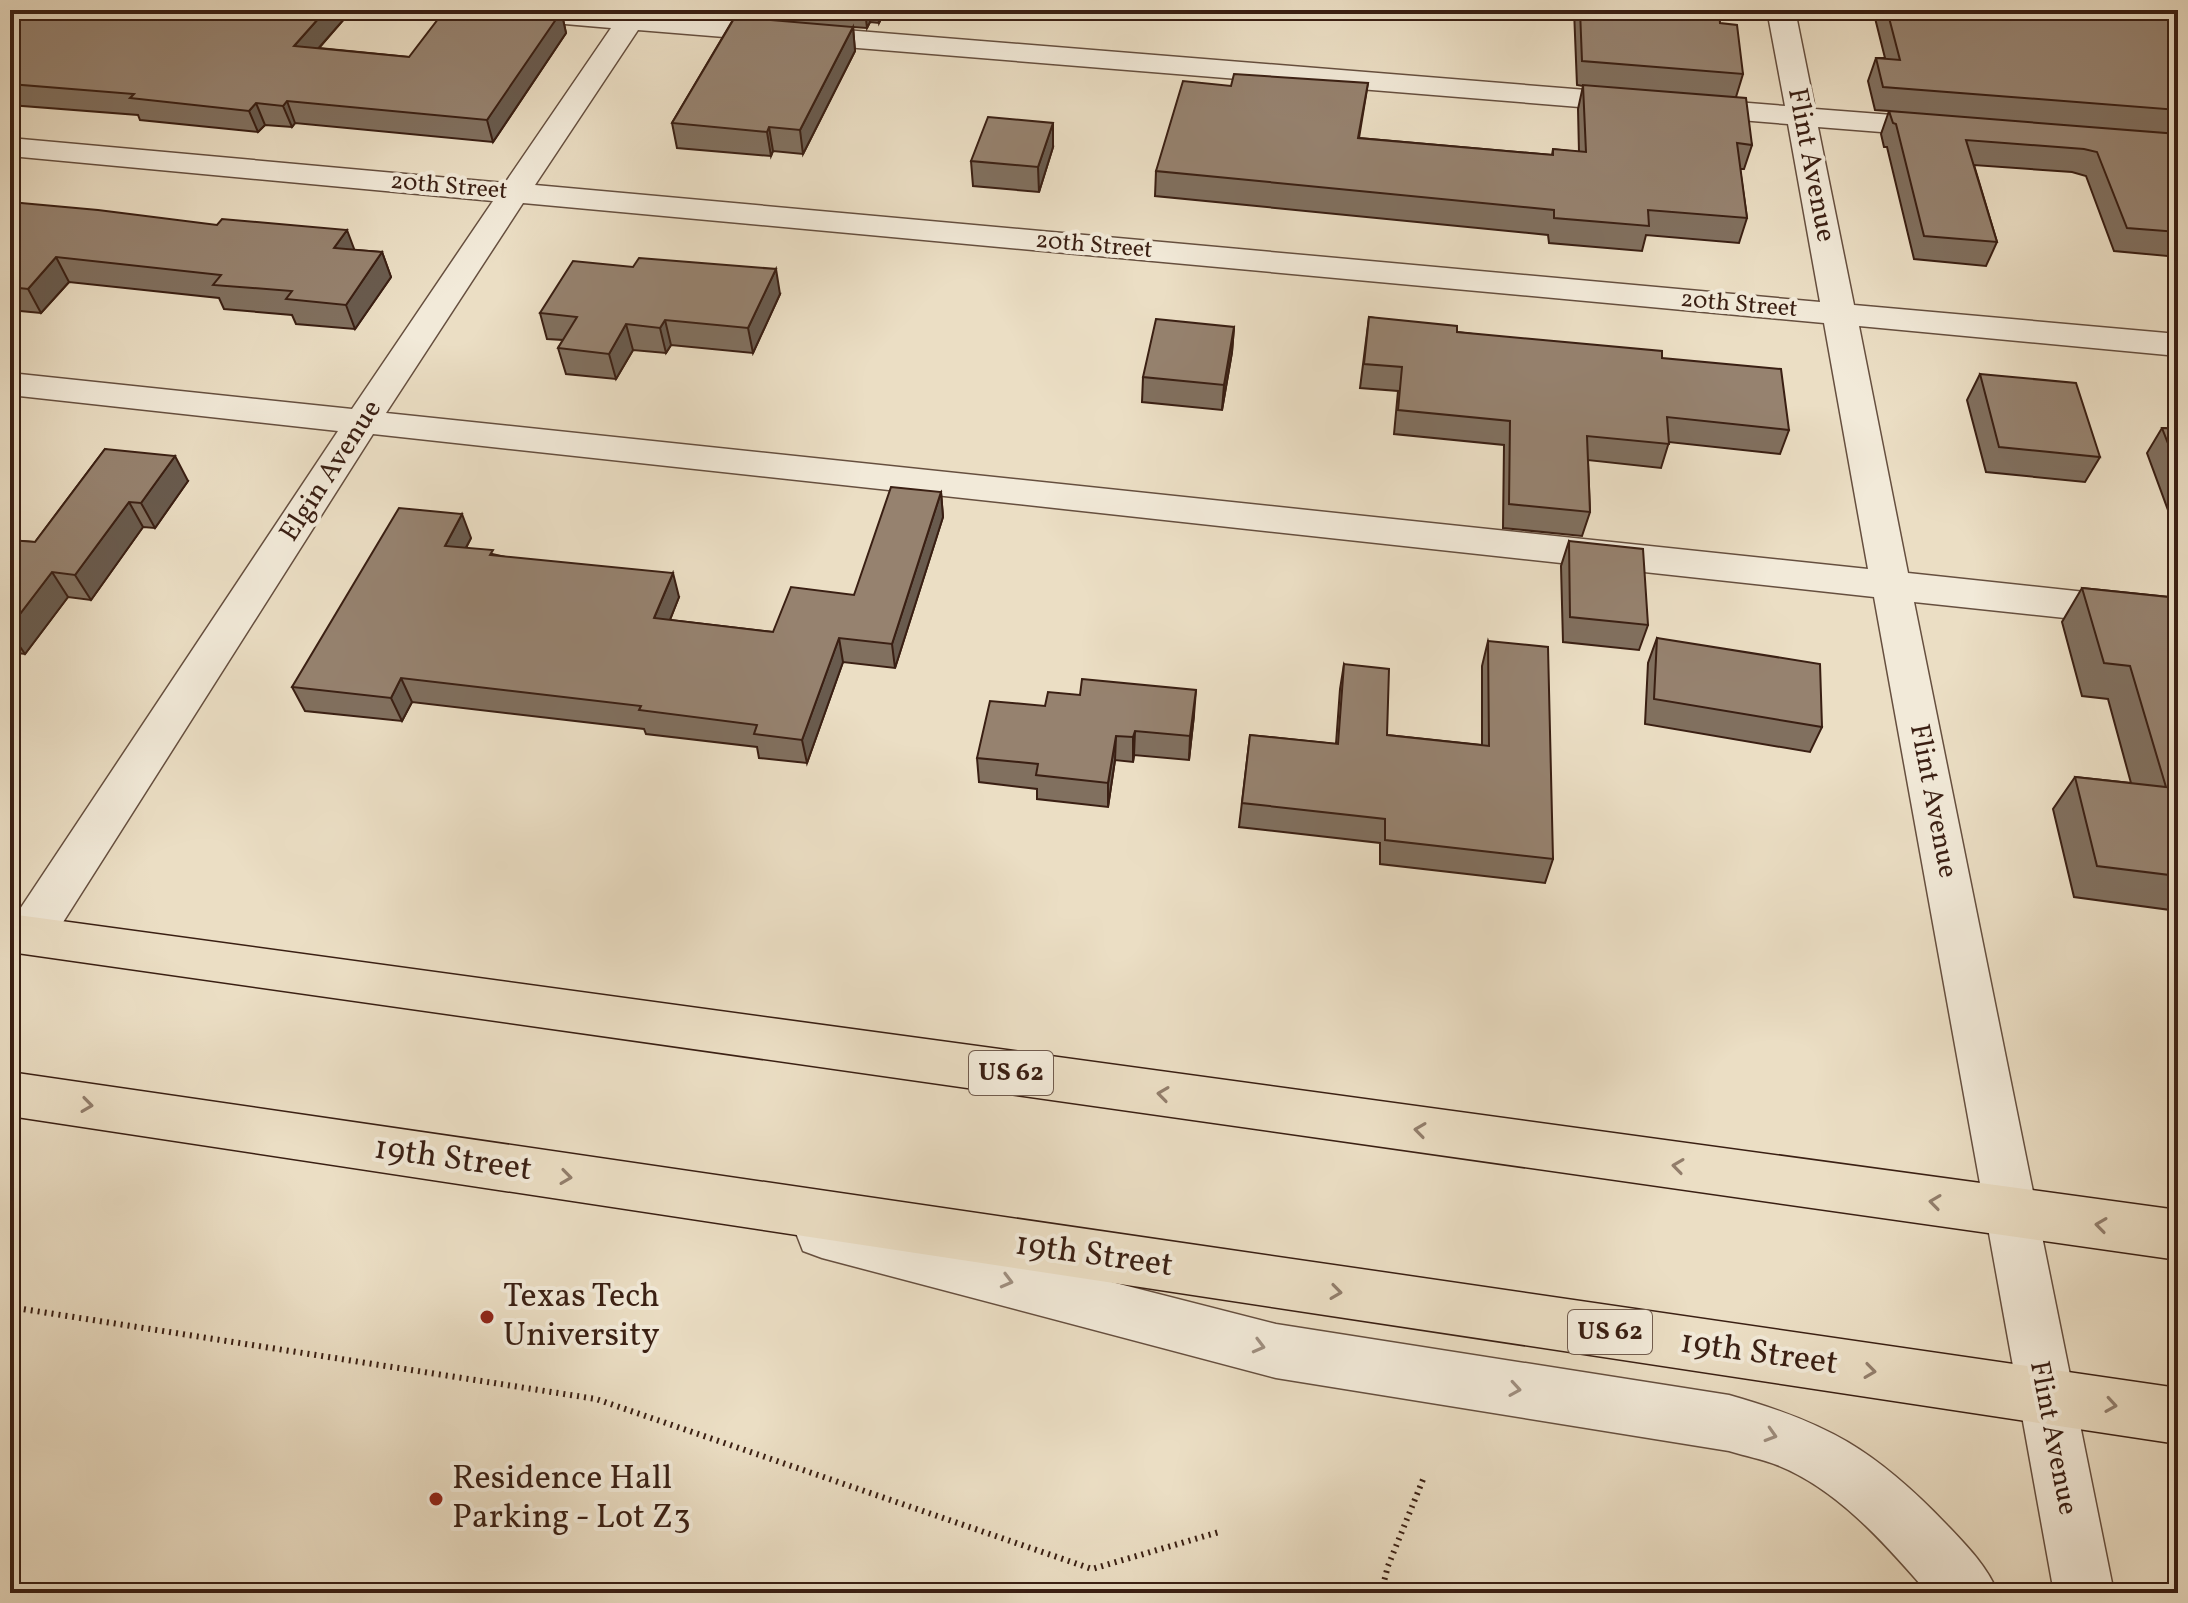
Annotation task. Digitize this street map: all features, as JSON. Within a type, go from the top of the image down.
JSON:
[{"type":"main road","name":"US 62","points":[[20,934],[2178,1235]]},
{"type":"main road","name":"19th Street","points":[[10,1094],[2178,1416]]},
{"type":"street","points":[[495,10],[633,15],[1974,131]]},
{"type":"street","name":"Flint Avenue","points":[[1781,10],[2084,1593]]},
{"type":"street","name":"Elgin Avenue","points":[[20,934],[633,15]]},
{"type":"street","name":"20th Street","points":[[10,147],[2178,345]]},
{"type":"street","points":[[10,384],[2178,616]]},
{"type":"street","points":[[661,1191],[1276,1351],[1729,1423],[1783,1439],[1834,1463],[1894,1511],[1968,1593]]},
{"type":"path","points":[[10,1307],[596,1399],[1092,1569],[1219,1532]]},
{"type":"path","points":[[1381,1593],[1388,1566],[1424,1477]]},
{"type":"building","points":[[10,10],[326,10],[294,46],[409,57],[445,10],[561,12],[487,120],[287,101],[283,106],[256,103],[249,111],[130,98],[134,94],[10,84]]},
{"type":"building","points":[[1580,10],[1719,10],[1720,23],[1737,25],[1743,74],[1582,61]]},
{"type":"building","points":[[1887,10],[2178,11],[2178,110],[1883,87],[1876,58],[1900,60]]},
{"type":"building","points":[[735,17],[853,27],[800,130],[769,127],[767,132],[672,123]]},
{"type":"building","points":[[1234,74],[1368,83],[1358,138],[1553,155],[1553,149],[1586,152],[1583,85],[1746,98],[1752,145],[1737,143],[1747,218],[1648,210],[1649,226],[1554,218],[1554,210],[1156,171],[1183,81],[1231,86]]},
{"type":"building","points":[[1889,111],[2178,134],[2178,232],[2127,228],[2097,152],[1966,140],[1997,242],[1924,236],[1896,124]]},
{"type":"building","points":[[988,117],[1053,123],[1038,167],[971,161]]},
{"type":"building","points":[[10,202],[217,225],[222,219],[347,230],[334,248],[382,252],[346,305],[286,299],[292,291],[213,285],[221,275],[56,257],[28,289],[10,287]]},
{"type":"building","points":[[639,258],[776,269],[748,328],[665,320],[660,328],[626,324],[609,354],[558,348],[577,317],[540,313],[573,261],[633,267]]},
{"type":"building","points":[[1369,317],[1457,326],[1457,332],[1662,351],[1662,358],[1781,369],[1789,430],[1667,417],[1669,444],[1587,436],[1590,512],[1509,504],[1510,421],[1398,410],[1402,367],[1364,364]]},
{"type":"building","points":[[1156,319],[1234,327],[1224,385],[1143,377]]},
{"type":"building","points":[[1980,374],[2076,383],[2100,457],[1999,447]]},
{"type":"building","points":[[2162,428],[2178,429],[2178,469]]},
{"type":"building","points":[[105,449],[175,456],[141,503],[129,502],[75,575],[52,572],[10,627],[10,540],[35,542]]},
{"type":"building","points":[[891,487],[941,492],[892,644],[839,638],[802,740],[754,734],[757,725],[639,710],[641,706],[401,678],[391,698],[292,687],[399,508],[462,514],[445,546],[493,550],[490,555],[673,573],[654,618],[773,632],[791,587],[854,595]]},
{"type":"building","points":[[1569,541],[1643,549],[1648,625],[1570,617]]},
{"type":"building","points":[[2082,588],[2178,598],[2178,876],[2097,866],[2075,777],[2166,787],[2130,666],[2104,663]]},
{"type":"building","points":[[1657,638],[1820,664],[1822,727],[1654,699]]},
{"type":"building","points":[[1488,641],[1548,647],[1553,859],[1385,840],[1385,819],[1242,803],[1250,735],[1338,744],[1344,664],[1389,669],[1387,735],[1489,746]]},
{"type":"building","points":[[1082,679],[1196,690],[1190,736],[1135,731],[1133,737],[1116,736],[1108,783],[1036,775],[1038,764],[977,758],[990,701],[1045,706],[1048,692],[1080,695]]},
{"type":"place","name":"Texas Tech University","points":[[487,1317]]},
{"type":"place","name":"Residence Hall Parking - Lot Z3","points":[[436,1499]]}]
